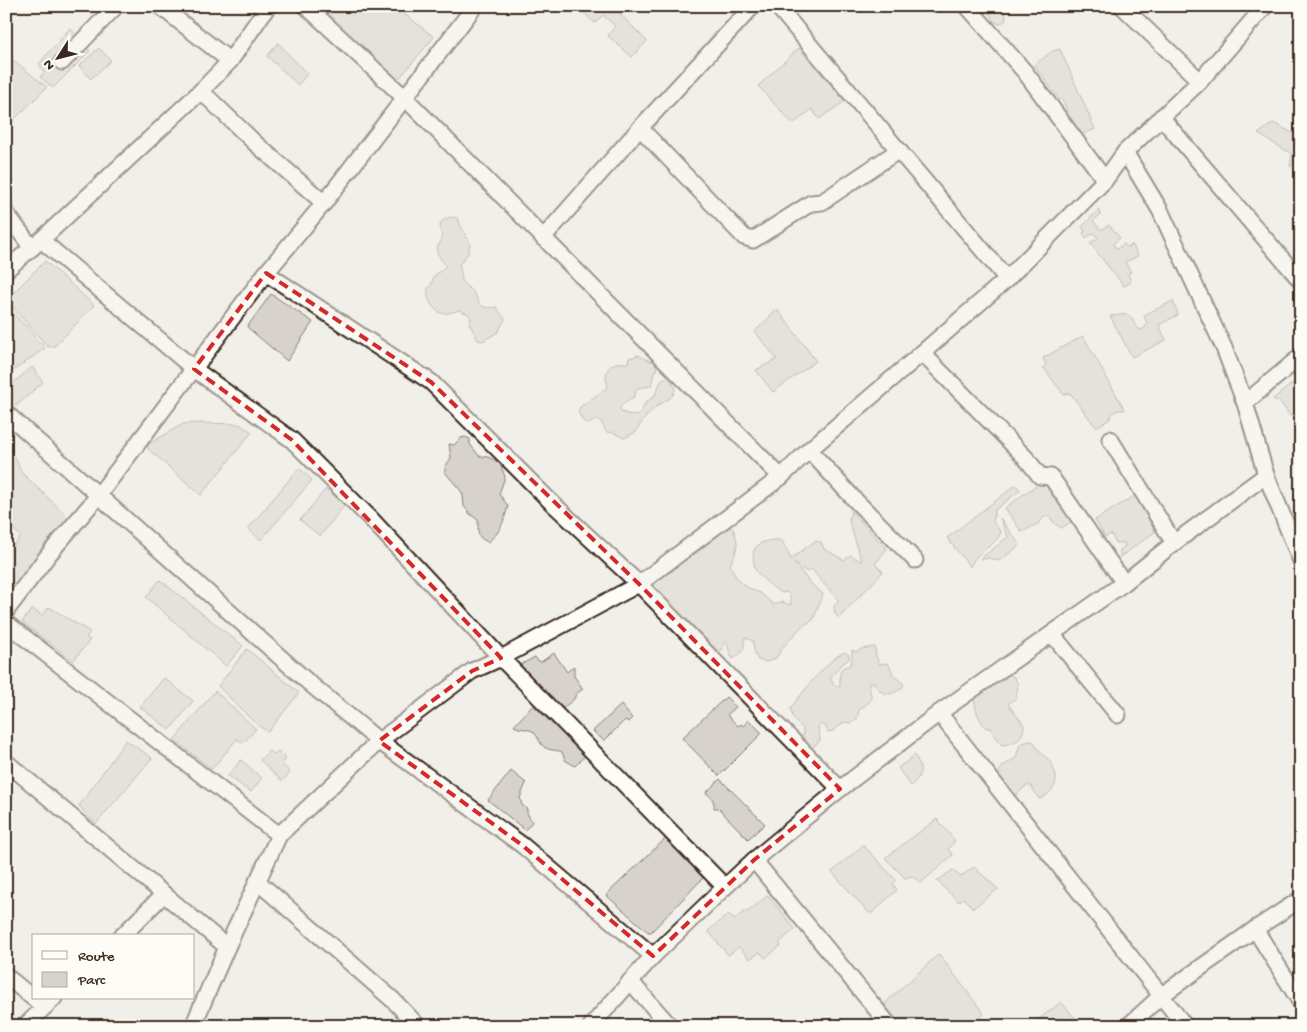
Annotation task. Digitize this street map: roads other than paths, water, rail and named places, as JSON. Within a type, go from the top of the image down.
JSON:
[{"type":"street","points":[[62,62],[116,6]]},
{"type":"street","points":[[160,6],[230,61]]},
{"type":"street","points":[[6,270],[37,244],[201,91],[230,61],[268,6]]},
{"type":"street","points":[[306,6],[405,98],[781,477]]},
{"type":"street","points":[[6,611],[49,554],[98,496],[266,273],[324,203],[475,6]]},
{"type":"street","points":[[543,238],[640,128],[753,6]]},
{"type":"street","points":[[777,6],[1006,279]]},
{"type":"street","points":[[967,6],[1025,72],[1105,180]]},
{"type":"street","points":[[1122,6],[1200,81]]},
{"type":"street","points":[[193,1026],[279,835],[379,741],[472,671],[501,658],[639,584],[781,477],[809,450],[1006,279],[1105,180],[1125,152],[1200,81],[1265,6]]},
{"type":"street","points":[[201,91],[324,203]]},
{"type":"street","points":[[1161,117],[1301,281]]},
{"type":"street","points":[[640,128],[744,237],[753,240],[812,203],[822,202],[899,150]]},
{"type":"street","points":[[1125,152],[1160,210],[1224,348],[1245,403],[1266,475],[1301,561]]},
{"type":"street","points":[[6,213],[37,244],[194,369],[292,440],[372,519],[501,658],[725,887]]},
{"type":"street","points":[[266,273],[431,382],[550,501],[639,584],[840,789]]},
{"type":"street","points":[[922,353],[1025,457],[1040,476],[1051,477],[1124,583]]},
{"type":"street","points":[[1245,403],[1301,356]]},
{"type":"street","points":[[6,413],[308,682],[379,741],[522,845],[653,956]]},
{"type":"street","points":[[1110,438],[1174,543]]},
{"type":"street","points":[[809,450],[856,501],[915,560]]},
{"type":"street","points":[[591,1026],[653,956],[725,887],[754,860],[840,789],[939,713],[1124,583],[1174,543],[1266,475]]},
{"type":"street","points":[[6,622],[279,835]]},
{"type":"street","points":[[1052,634],[1118,715]]},
{"type":"street","points":[[939,713],[1185,1026]]},
{"type":"street","points":[[6,762],[227,947]]},
{"type":"street","points":[[754,860],[890,1026]]},
{"type":"street","points":[[257,882],[393,1000],[418,1026]]},
{"type":"street","points":[[124,934],[164,894]]},
{"type":"street","points":[[1128,1026],[1162,995],[1301,899]]},
{"type":"street","points":[[1255,929],[1301,1002]]},
{"type":"street","points":[[6,976],[32,992]]},
{"type":"street","points":[[630,981],[670,1026]]},
{"type":"street","points":[[25,1026],[49,1003]]}]
